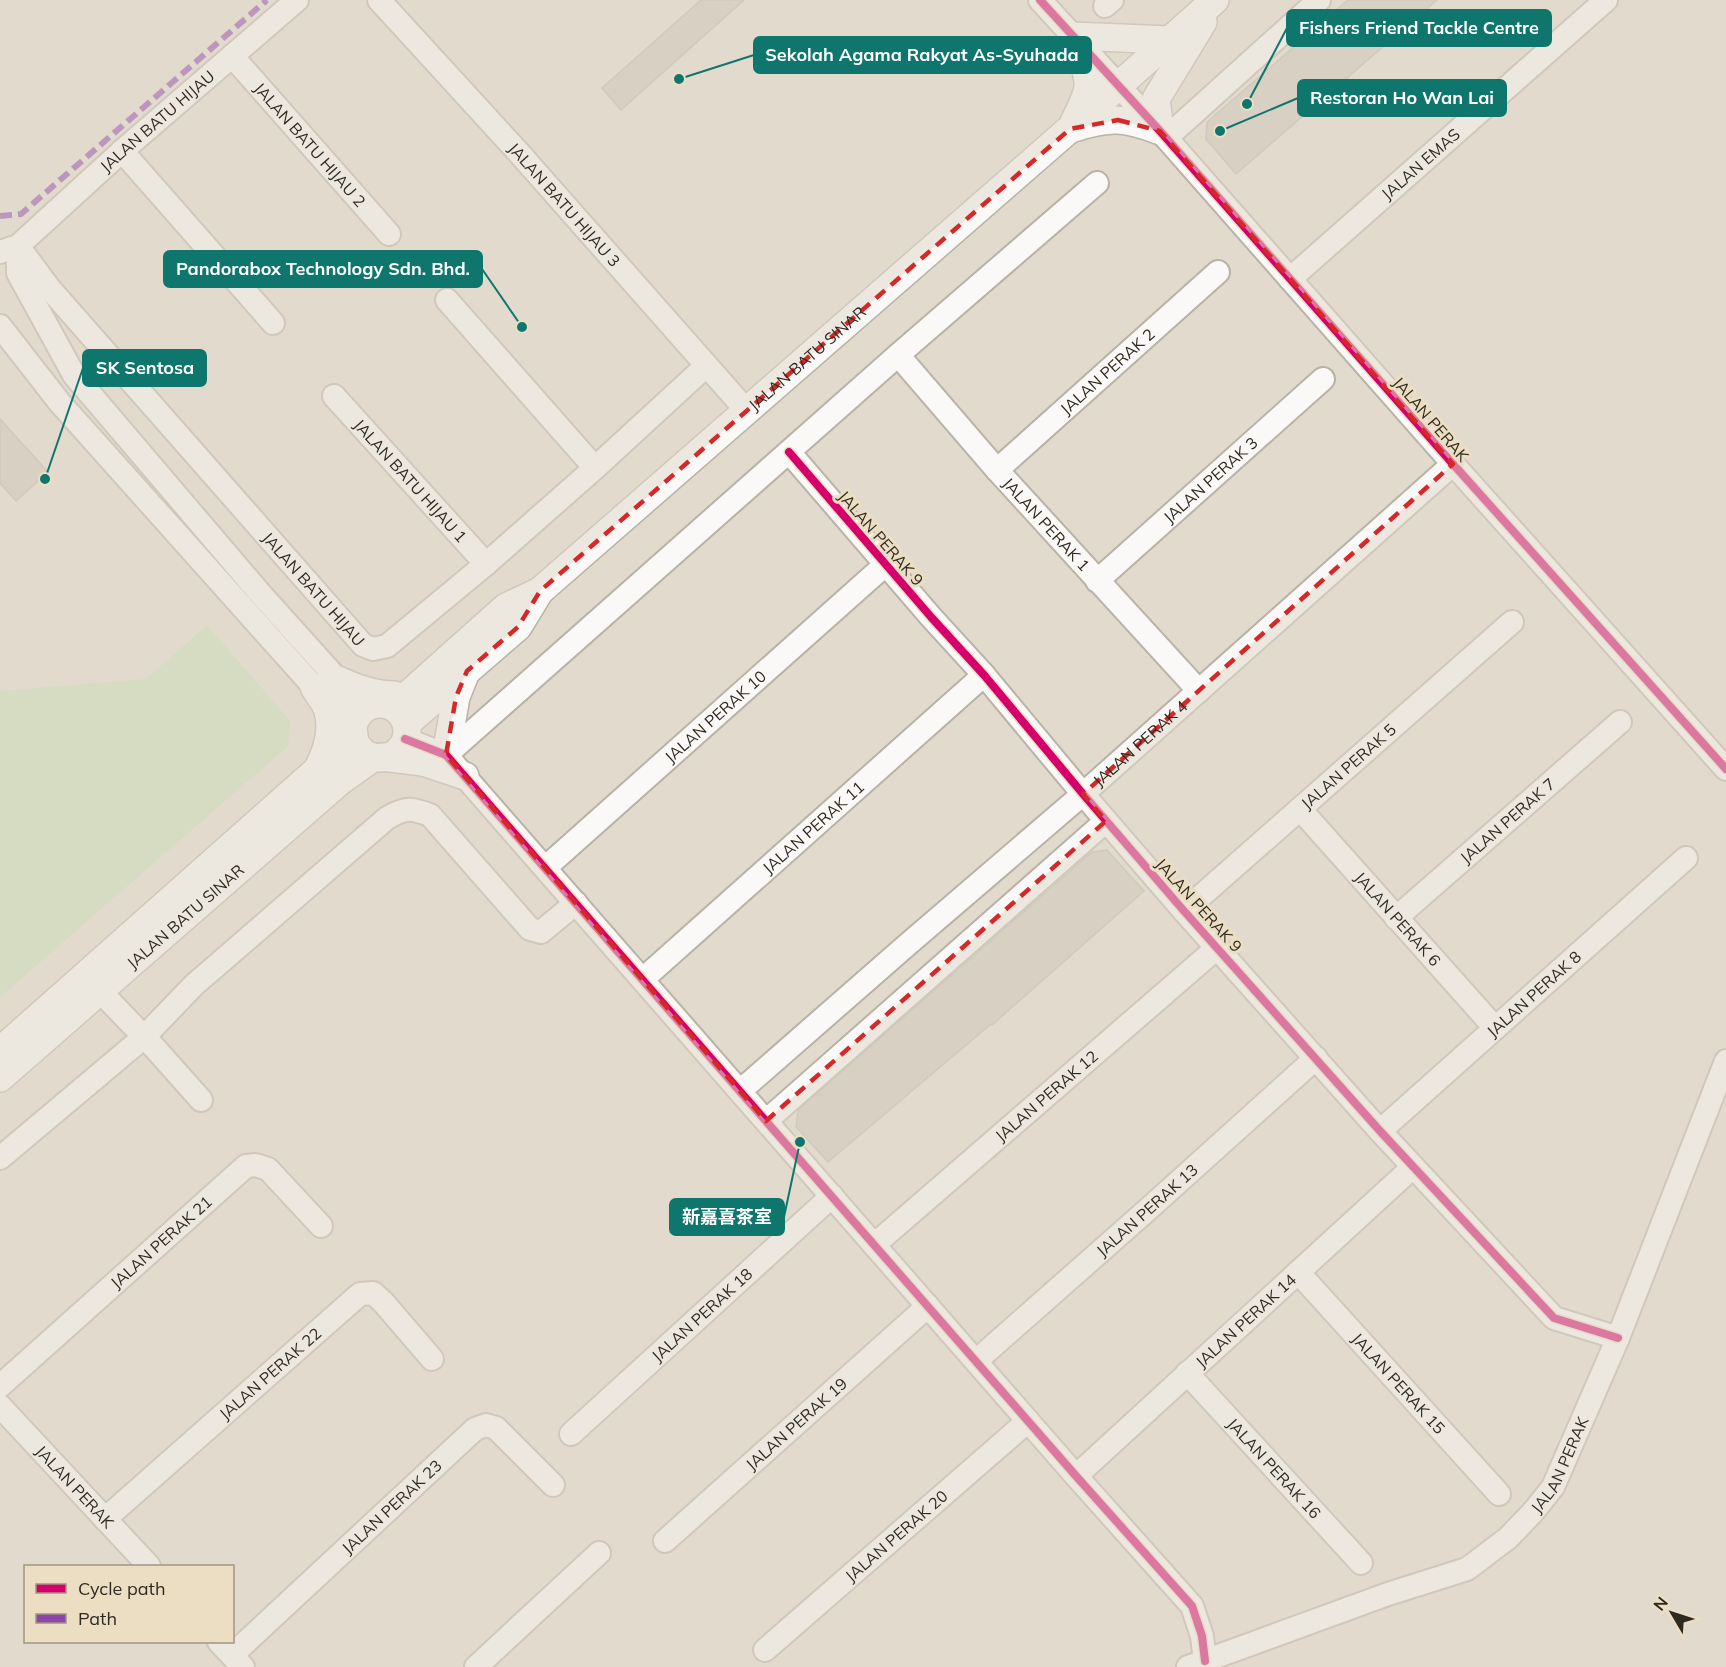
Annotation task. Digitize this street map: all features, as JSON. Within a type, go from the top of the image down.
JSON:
[{"type":"street","name":"JALAN BATU HIJAU","points":[[297,0],[9,249],[50,289],[363,645],[373,649],[387,646],[486,564],[706,366]]},
{"type":"street","name":"JALAN BATU HIJAU 3","points":[[379,0],[519,153],[746,411]]},
{"type":"street","name":"JALAN BATU SINAR","points":[[404,715],[506,607],[540,591],[1216,0]]},
{"type":"street","points":[[1163,134],[1156,99],[1216,0]]},
{"type":"street","points":[[1163,134],[1319,0]]},
{"type":"street","name":"JALAN EMAS","points":[[1290,279],[1606,0]]},
{"type":"street","name":"JALAN PERAK","points":[[1045,2],[1726,769]]},
{"type":"street","points":[[1070,129],[1082,106],[1088,86],[1073,36],[1169,40]]},
{"type":"street","name":"JALAN BATU HIJAU 2","points":[[232,56],[389,234]]},
{"type":"street","points":[[1070,129],[1100,120],[1119,120],[1139,123],[1163,134]]},
{"type":"street","points":[[122,151],[273,323]]},
{"type":"street","points":[[446,755],[898,355],[1097,183]]},
{"type":"street","points":[[9,249],[18,273],[74,375],[258,591],[357,724]]},
{"type":"street","name":"JALAN PERAK 2","points":[[997,470],[1218,272]]},
{"type":"street","points":[[447,300],[595,468]]},
{"type":"street","points":[[0,326],[60,403],[326,684],[383,695],[397,695],[404,715],[402,746],[396,752],[378,757]]},
{"type":"street","name":"JALAN PERAK 1","points":[[898,355],[997,470],[1199,691]]},
{"type":"street","name":"JALAN PERAK 3","points":[[1097,581],[1323,379]]},
{"type":"street","name":"JALAN BATU HIJAU 1","points":[[334,396],[486,564]]},
{"type":"street","name":"JALAN PERAK 9","points":[[789,452],[885,565],[984,675],[1184,911],[1380,1131],[1554,1318],[1618,1338]]},
{"type":"street","name":"JALAN PERAK 4","points":[[740,1091],[1083,794],[1453,464]]},
{"type":"street","name":"JALAN PERAK 10","points":[[545,868],[885,565]]},
{"type":"street","points":[[404,715],[467,671],[518,627],[540,591]]},
{"type":"street","name":"JALAN PERAK 5","points":[[1184,911],[1512,622]]},
{"type":"street","points":[[446,755],[456,697],[467,671]]},
{"type":"street","name":"JALAN PERAK 11","points":[[643,980],[984,675]]},
{"type":"street","points":[[317,770],[325,755],[329,727],[326,684]]},
{"type":"street","points":[[465,776],[423,762],[378,757],[360,749],[356,742],[357,724],[370,706],[382,704],[404,715],[465,776],[1192,1606],[1202,1636],[1197,1664]]},
{"type":"street","name":"JALAN PERAK 7","points":[[1396,918],[1620,722]]},
{"type":"street","name":"JALAN BATU SINAR","points":[[0,1051],[317,770],[357,724]]},
{"type":"street","name":"JALAN BATU SINAR","points":[[0,1078],[339,782],[378,757]]},
{"type":"street","points":[[0,1158],[144,1037],[194,985],[380,824],[400,810],[413,808],[430,815],[530,929],[541,932],[576,903]]},
{"type":"street","name":"JALAN PERAK 6","points":[[1300,809],[1495,1028]]},
{"type":"street","points":[[766,1121],[1106,821]]},
{"type":"street","name":"JALAN PERAK 8","points":[[1380,1131],[1686,858]]},
{"type":"street","name":"JALAN PERAK 12","points":[[874,1245],[1218,947]]},
{"type":"street","points":[[100,991],[201,1100]]},
{"type":"street","name":"JALAN PERAK 13","points":[[976,1361],[1316,1058]]},
{"type":"street","name":"JALAN PERAK","points":[[1197,1664],[1388,1594],[1467,1569],[1508,1538],[1533,1512],[1553,1487],[1618,1338],[1726,1061]]},
{"type":"street","name":"JALAN PERAK 21","points":[[0,1386],[246,1166],[256,1165],[268,1169],[321,1226]]},
{"type":"street","name":"JALAN PERAK 14","points":[[1076,1476],[1413,1167]]},
{"type":"street","name":"JALAN PERAK 18","points":[[571,1434],[832,1196]]},
{"type":"street","name":"JALAN PERAK 15","points":[[1298,1272],[1499,1494]]},
{"type":"street","name":"JALAN PERAK 22","points":[[105,1519],[360,1293],[373,1293],[383,1302],[432,1359]]},
{"type":"street","name":"JALAN PERAK 19","points":[[665,1541],[928,1306]]},
{"type":"street","name":"JALAN PERAK 16","points":[[1187,1373],[1361,1563]]},
{"type":"street","name":"JALAN PERAK","points":[[0,1406],[148,1565]]},
{"type":"street","name":"JALAN PERAK 20","points":[[765,1650],[1028,1421]]},
{"type":"street","name":"JALAN PERAK 23","points":[[232,1655],[475,1428],[486,1425],[496,1428],[553,1485]]},
{"type":"street","points":[[484,1664],[599,1553]]},
{"type":"highlighted area","points":[[1118,120],[1160,131],[1453,464],[1083,794],[1106,821],[766,1121],[446,755],[456,697],[467,671],[518,627],[540,591],[1070,129]]},
{"type":"green space","points":[[207,625],[290,721],[288,746],[0,997],[0,691],[146,679]]},
{"type":"building","points":[[701,0],[744,0],[621,110],[602,88]]},
{"type":"building","points":[[1348,0],[1437,0],[1236,174],[1206,139],[1207,122]]},
{"type":"building","points":[[0,419],[48,472],[16,501],[0,483]]},
{"type":"building","points":[[1107,850],[1144,891],[992,1025],[828,1162],[796,1127],[798,1110],[1092,852]]},
{"type":"marked path","points":[[0,216],[21,214],[267,0]]},
{"type":"cycle path","points":[[1040,0],[1160,131],[1453,464],[1726,769]]},
{"type":"cycle path","points":[[789,452],[984,675],[1184,911],[1380,1131],[1554,1318],[1618,1338]]},
{"type":"cycle path","points":[[405,739],[446,755],[1192,1606],[1202,1636],[1205,1661]]},
{"type":"place","name":"Sekolah Agama Rakyat As-Syuhada","points":[[679,79]]},
{"type":"place","name":"Fishers Friend Tackle Centre","points":[[1247,104]]},
{"type":"place","name":"Restoran Ho Wan Lai","points":[[1220,131]]},
{"type":"place","name":"Pandorabox Technology Sdn. Bhd.","points":[[522,327]]},
{"type":"place","name":"SK Sentosa","points":[[45,479]]},
{"type":"place","name":"新嘉喜茶室","points":[[800,1142]]}]
